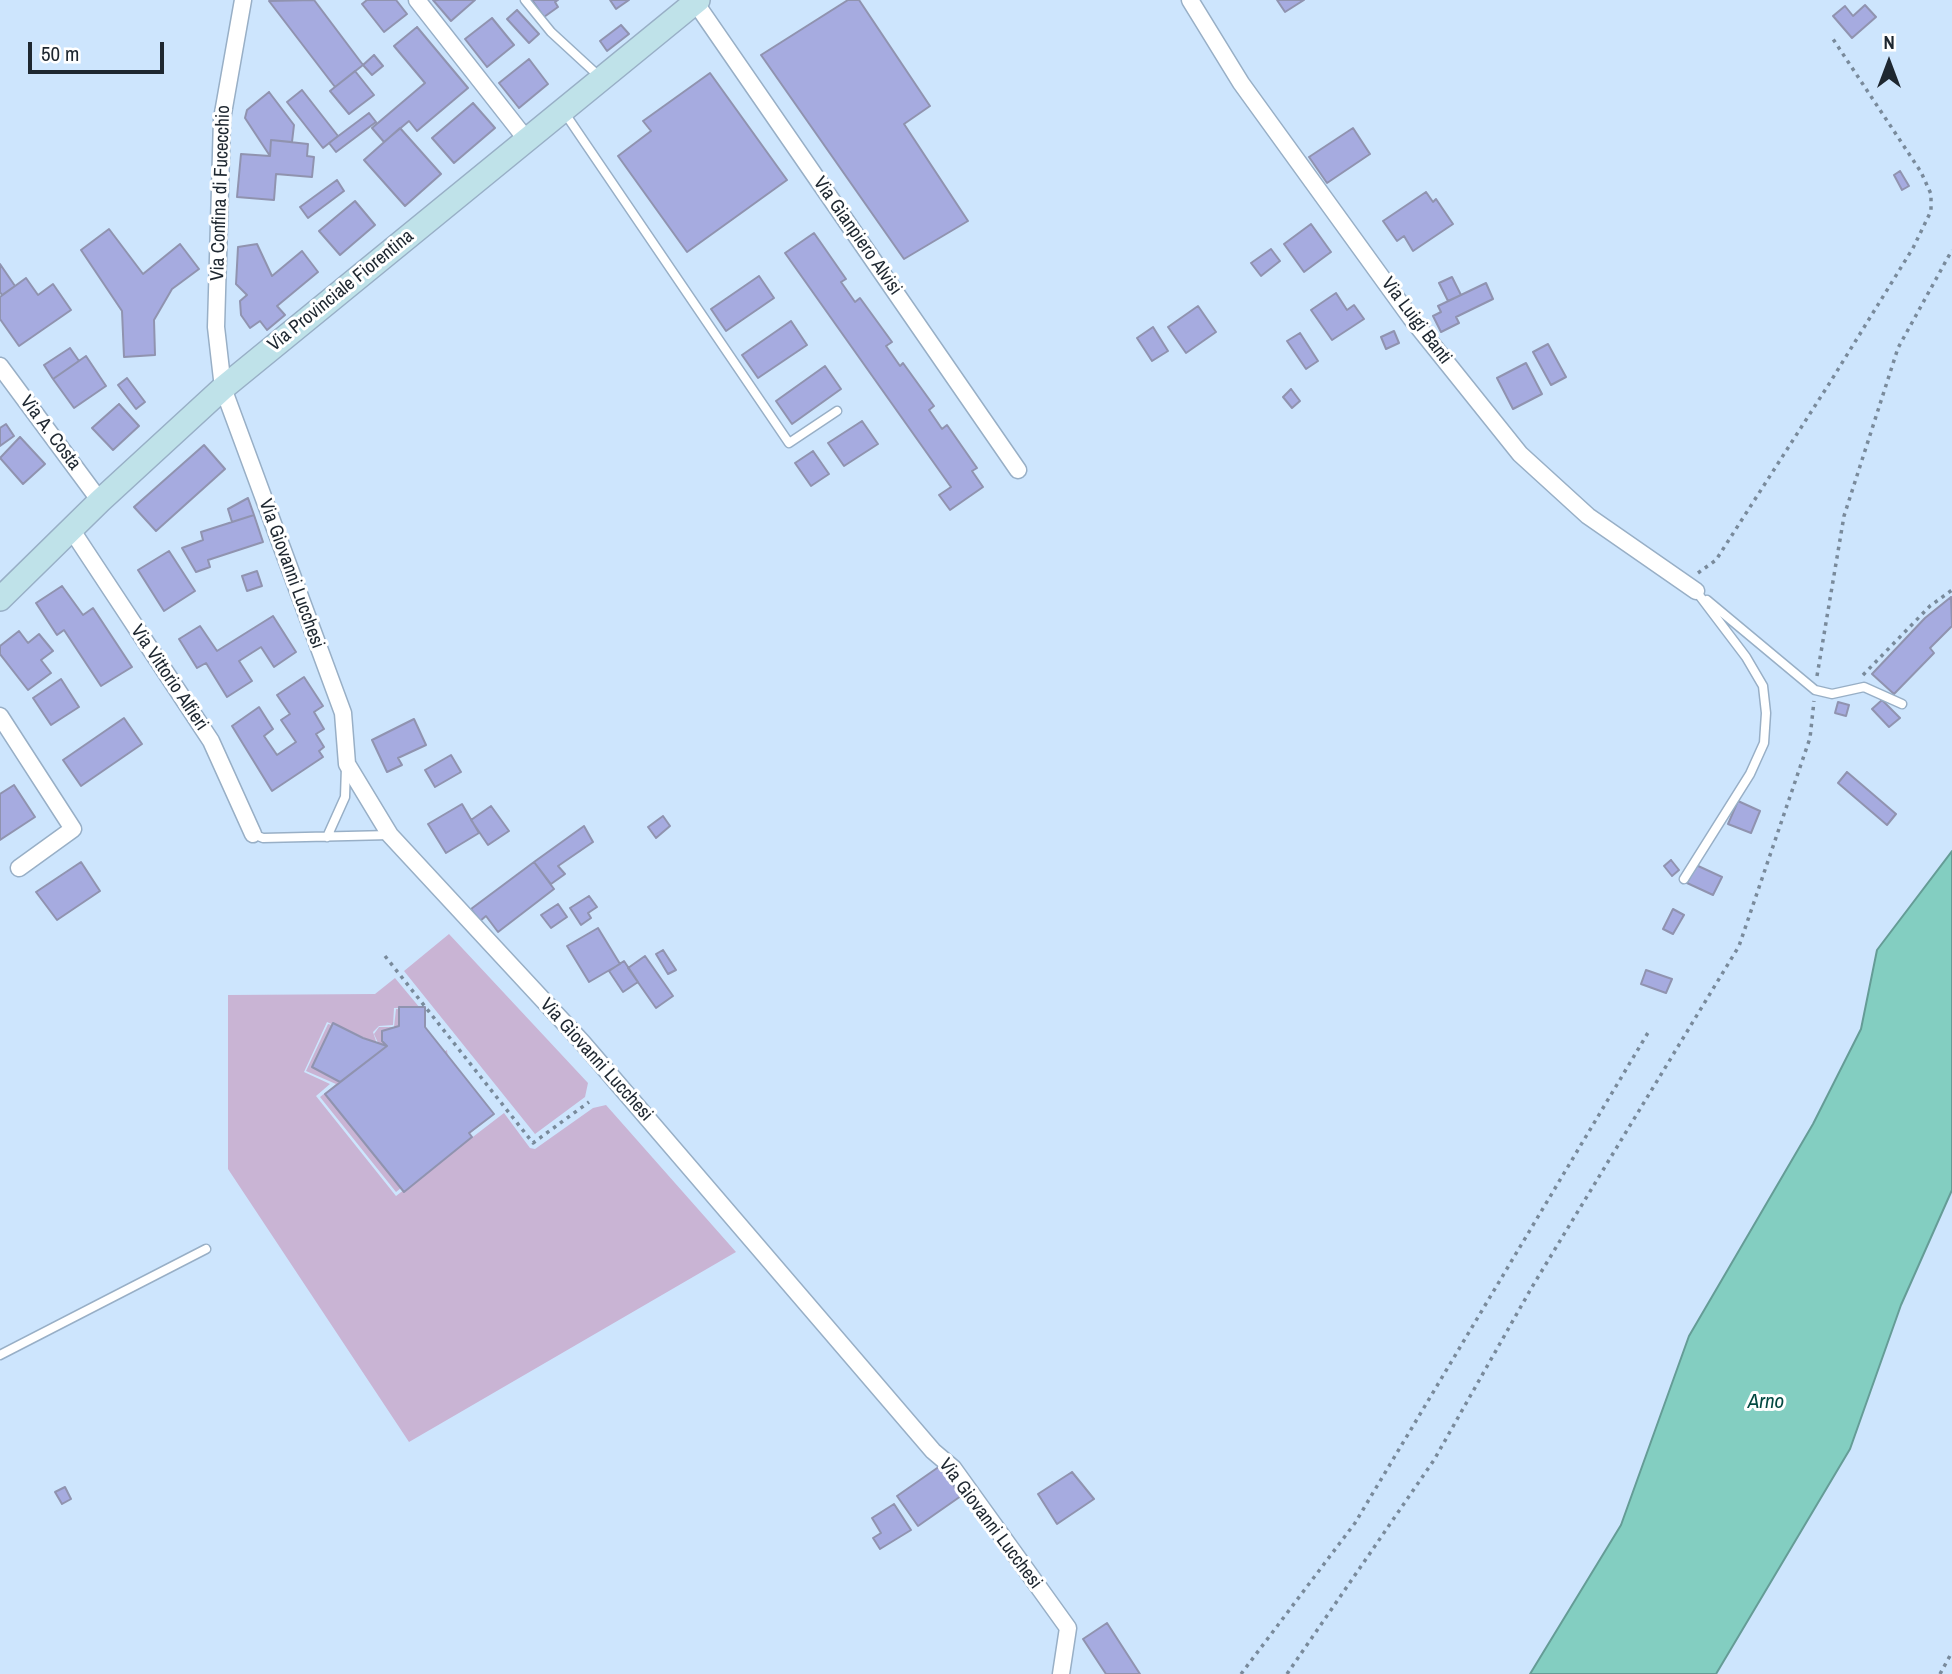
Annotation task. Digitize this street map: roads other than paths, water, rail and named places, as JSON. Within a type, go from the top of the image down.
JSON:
[{"type":"main road","name":"Via Provinciale Fiorentina","points":[[0,599],[100,501],[223,388],[696,1]]},
{"type":"street","name":"Via Confina di Fucecchio","points":[[223,388],[216,327],[221,132],[243,0]]},
{"type":"street","points":[[417,0],[526,139]]},
{"type":"street","name":"Via Luigi Banti","points":[[1190,0],[1241,83],[1411,318],[1520,454],[1588,516],[1696,591]]},
{"type":"street","name":"Via Gianpiero Alvisi","points":[[696,1],[1018,470]]},
{"type":"street","name":"Via A. Costa","points":[[0,366],[100,501]]},
{"type":"street","name":"Via Giovanni Lucchesi","points":[[223,388],[343,713],[346,764],[390,835],[582,1042],[933,1451],[953,1468],[1068,1628],[1061,1674]]},
{"type":"street","name":"Via Vittorio Alfieri","points":[[71,529],[211,741],[253,834]]},
{"type":"street","points":[[0,716],[73,829],[19,868]]},
{"type":"lane","points":[[525,0],[551,32],[601,78]]},
{"type":"lane","points":[[562,109],[789,443],[837,411]]},
{"type":"lane","points":[[1696,591],[1815,690],[1832,694],[1848,688],[1864,687],[1902,704]]},
{"type":"lane","points":[[1684,879],[1750,774],[1764,743],[1766,713],[1763,686],[1746,657],[1696,591]]},
{"type":"lane","points":[[327,837],[345,797],[346,764]]},
{"type":"lane","points":[[253,834],[263,838],[390,835]]},
{"type":"lane","points":[[0,1355],[206,1249]]},
{"type":"water","name":"Arno","points":[[1952,851],[1952,1190],[1901,1305],[1850,1449],[1716,1674],[1530,1674],[1621,1525],[1689,1336],[1813,1124],[1861,1029],[1877,950]]}]
